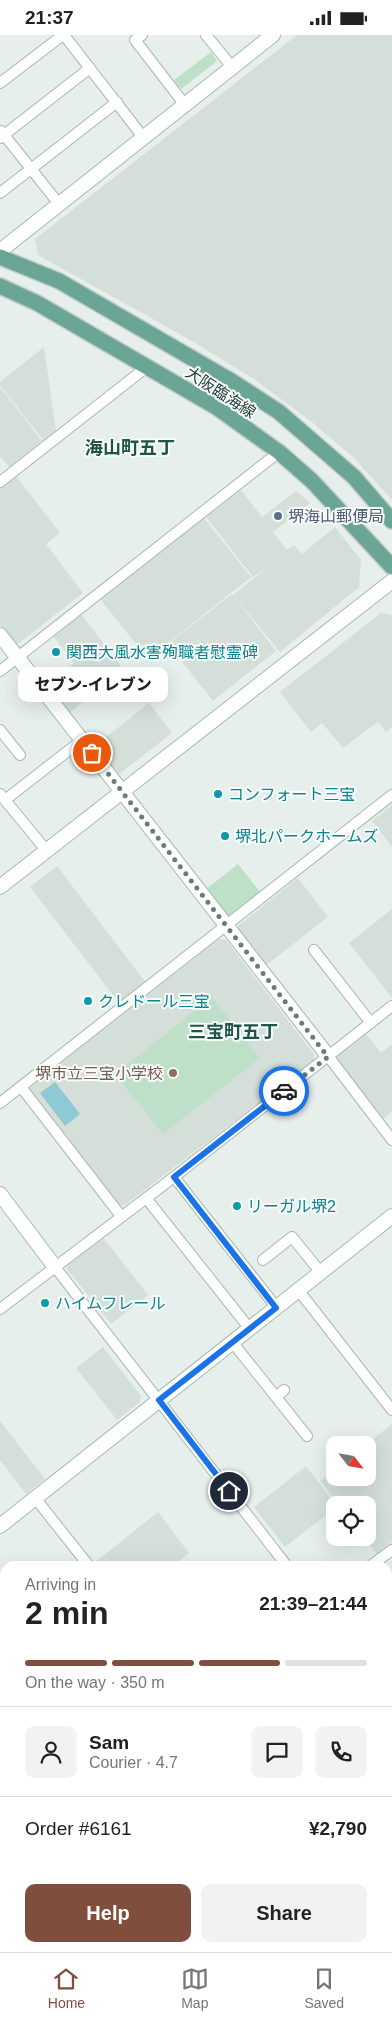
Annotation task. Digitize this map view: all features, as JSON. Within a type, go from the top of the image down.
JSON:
[{"type":"main road","name":"大阪臨海線","points":[[0,257],[60,281],[233,382],[279,412],[354,477],[392,521]]},
{"type":"main road","name":"大阪臨海線","points":[[0,286],[37,303],[148,366],[216,407],[279,452],[312,481],[392,567]]},
{"type":"street","points":[[0,83],[64,35],[143,137]]},
{"type":"street","points":[[142,35],[135,40],[185,105]]},
{"type":"street","points":[[206,35],[232,67]]},
{"type":"street","points":[[0,251],[273,35]]},
{"type":"street","points":[[59,204],[1,134],[90,68]]},
{"type":"street","points":[[0,193],[117,102]]},
{"type":"street","points":[[0,482],[148,366]]},
{"type":"street","points":[[0,671],[279,452]]},
{"type":"street","points":[[0,887],[392,581]]},
{"type":"street","points":[[0,635],[392,1139]]},
{"type":"street","points":[[0,731],[20,755]]},
{"type":"street","points":[[46,850],[3,797],[82,740]]},
{"type":"street","points":[[0,1103],[392,795]]},
{"type":"street","points":[[314,950],[371,1023]]},
{"type":"street","points":[[0,1309],[174,1177],[392,1006]]},
{"type":"street","points":[[21,1087],[121,1216]]},
{"type":"street","points":[[174,1177],[276,1308]]},
{"type":"street","points":[[0,1194],[283,1561]]},
{"type":"street","points":[[146,1198],[250,1329]]},
{"type":"street","points":[[0,1527],[392,1216]]},
{"type":"street","points":[[263,1260],[292,1237],[321,1273]]},
{"type":"street","points":[[299,1291],[392,1409]]},
{"type":"street","points":[[233,1343],[306,1436]]},
{"type":"street","points":[[276,1397],[284,1390]]},
{"type":"street","points":[[36,1499],[85,1561]]},
{"type":"street","points":[[377,1561],[392,1550]]},
{"type":"shaded area","points":[[297,35],[392,35],[392,500],[353,457],[312,422],[254,379],[192,341],[38,255],[35,239]]},
{"type":"shaded area","points":[[44,347],[56,431],[44,441],[0,385],[0,382]]},
{"type":"shaded area","points":[[0,387],[42,441],[9,467],[0,456]]},
{"type":"shaded area","points":[[16,476],[60,533],[46,544],[83,593],[19,643],[13,642],[0,625],[0,488]]},
{"type":"shaded area","points":[[241,490],[262,517],[296,491],[310,503],[273,532],[287,550],[294,545],[302,554],[335,527],[361,560],[359,587],[280,652],[233,595],[265,569],[253,577],[206,517]]},
{"type":"shaded area","points":[[203,517],[251,577],[148,659],[100,599]]},
{"type":"shaded area","points":[[232,594],[276,651],[213,701],[168,644]]},
{"type":"shaded area","points":[[80,613],[124,670],[69,713],[60,702],[66,697],[55,683],[66,674],[65,671],[74,663],[52,635]]},
{"type":"shaded area","points":[[381,613],[392,615],[392,727],[386,732],[378,722],[343,748],[322,723],[311,732],[280,692]]},
{"type":"shaded area","points":[[149,703],[172,733],[118,775],[95,746]]},
{"type":"shaded area","points":[[392,805],[392,847],[372,821]]},
{"type":"shaded area","points":[[57,866],[146,983],[119,1003],[30,887]]},
{"type":"shaded area","points":[[298,878],[328,917],[265,966],[237,931],[238,926]]},
{"type":"shaded area","points":[[392,909],[392,998],[349,943]]},
{"type":"shaded area","name":"堺市立三宝小学校","points":[[219,939],[226,940],[314,1054],[314,1060],[125,1205],[119,1205],[30,1092],[31,1086]]},
{"type":"shaded area","points":[[365,1033],[381,1053],[392,1044],[392,1111],[382,1120],[335,1061],[336,1055]]},
{"type":"shaded area","points":[[102,1236],[148,1295],[111,1324],[67,1269],[69,1262]]},
{"type":"shaded area","points":[[103,1347],[141,1396],[140,1402],[117,1420],[76,1368]]},
{"type":"shaded area","points":[[0,1421],[45,1479],[26,1494],[0,1460]]},
{"type":"shaded area","points":[[392,1424],[392,1542],[377,1554],[370,1546],[376,1546],[376,1496],[332,1496],[320,1481],[326,1476],[326,1486],[376,1486],[376,1436]]},
{"type":"shaded area","points":[[306,1466],[329,1496],[326,1496],[326,1515],[285,1547],[254,1507]]},
{"type":"shaded area","points":[[158,1512],[189,1553],[179,1561],[97,1561]]},
{"type":"green space","points":[[211,52],[217,61],[181,89],[174,80]]},
{"type":"green space","points":[[238,864],[261,893],[231,917],[226,916],[205,890]]},
{"type":"green space","points":[[212,997],[260,1058],[163,1134],[115,1074]]},
{"type":"water","points":[[55,1082],[80,1114],[65,1126],[40,1093]]},
{"type":"way so far","points":[[92,753],[328,1057],[284,1091]]},
{"type":"place","name":"堺海山郵便局","points":[[278,516]]},
{"type":"place","name":"関西大風水害殉職者慰霊碑","points":[[56,652]]},
{"type":"place","name":"セブン-イレブン","points":[[92,753]]},
{"type":"place","name":"コンフォート三宝","points":[[218,794]]},
{"type":"place","name":"堺北パークホームズ","points":[[225,836]]},
{"type":"place","name":"クレドール三宝","points":[[88,1001]]},
{"type":"place","name":"堺市立三宝小学校","points":[[173,1073]]},
{"type":"place","name":"リーガル堺2","points":[[237,1206]]},
{"type":"place","name":"ハイムフレール","points":[[45,1303]]},
{"type":"district","name":"海山町五丁","points":[[130,448]]},
{"type":"district","name":"三宝町五丁","points":[[233,1032]]},
{"type":"route","points":[[229,1491],[159,1400],[276,1308],[174,1177],[284,1091]]}]
